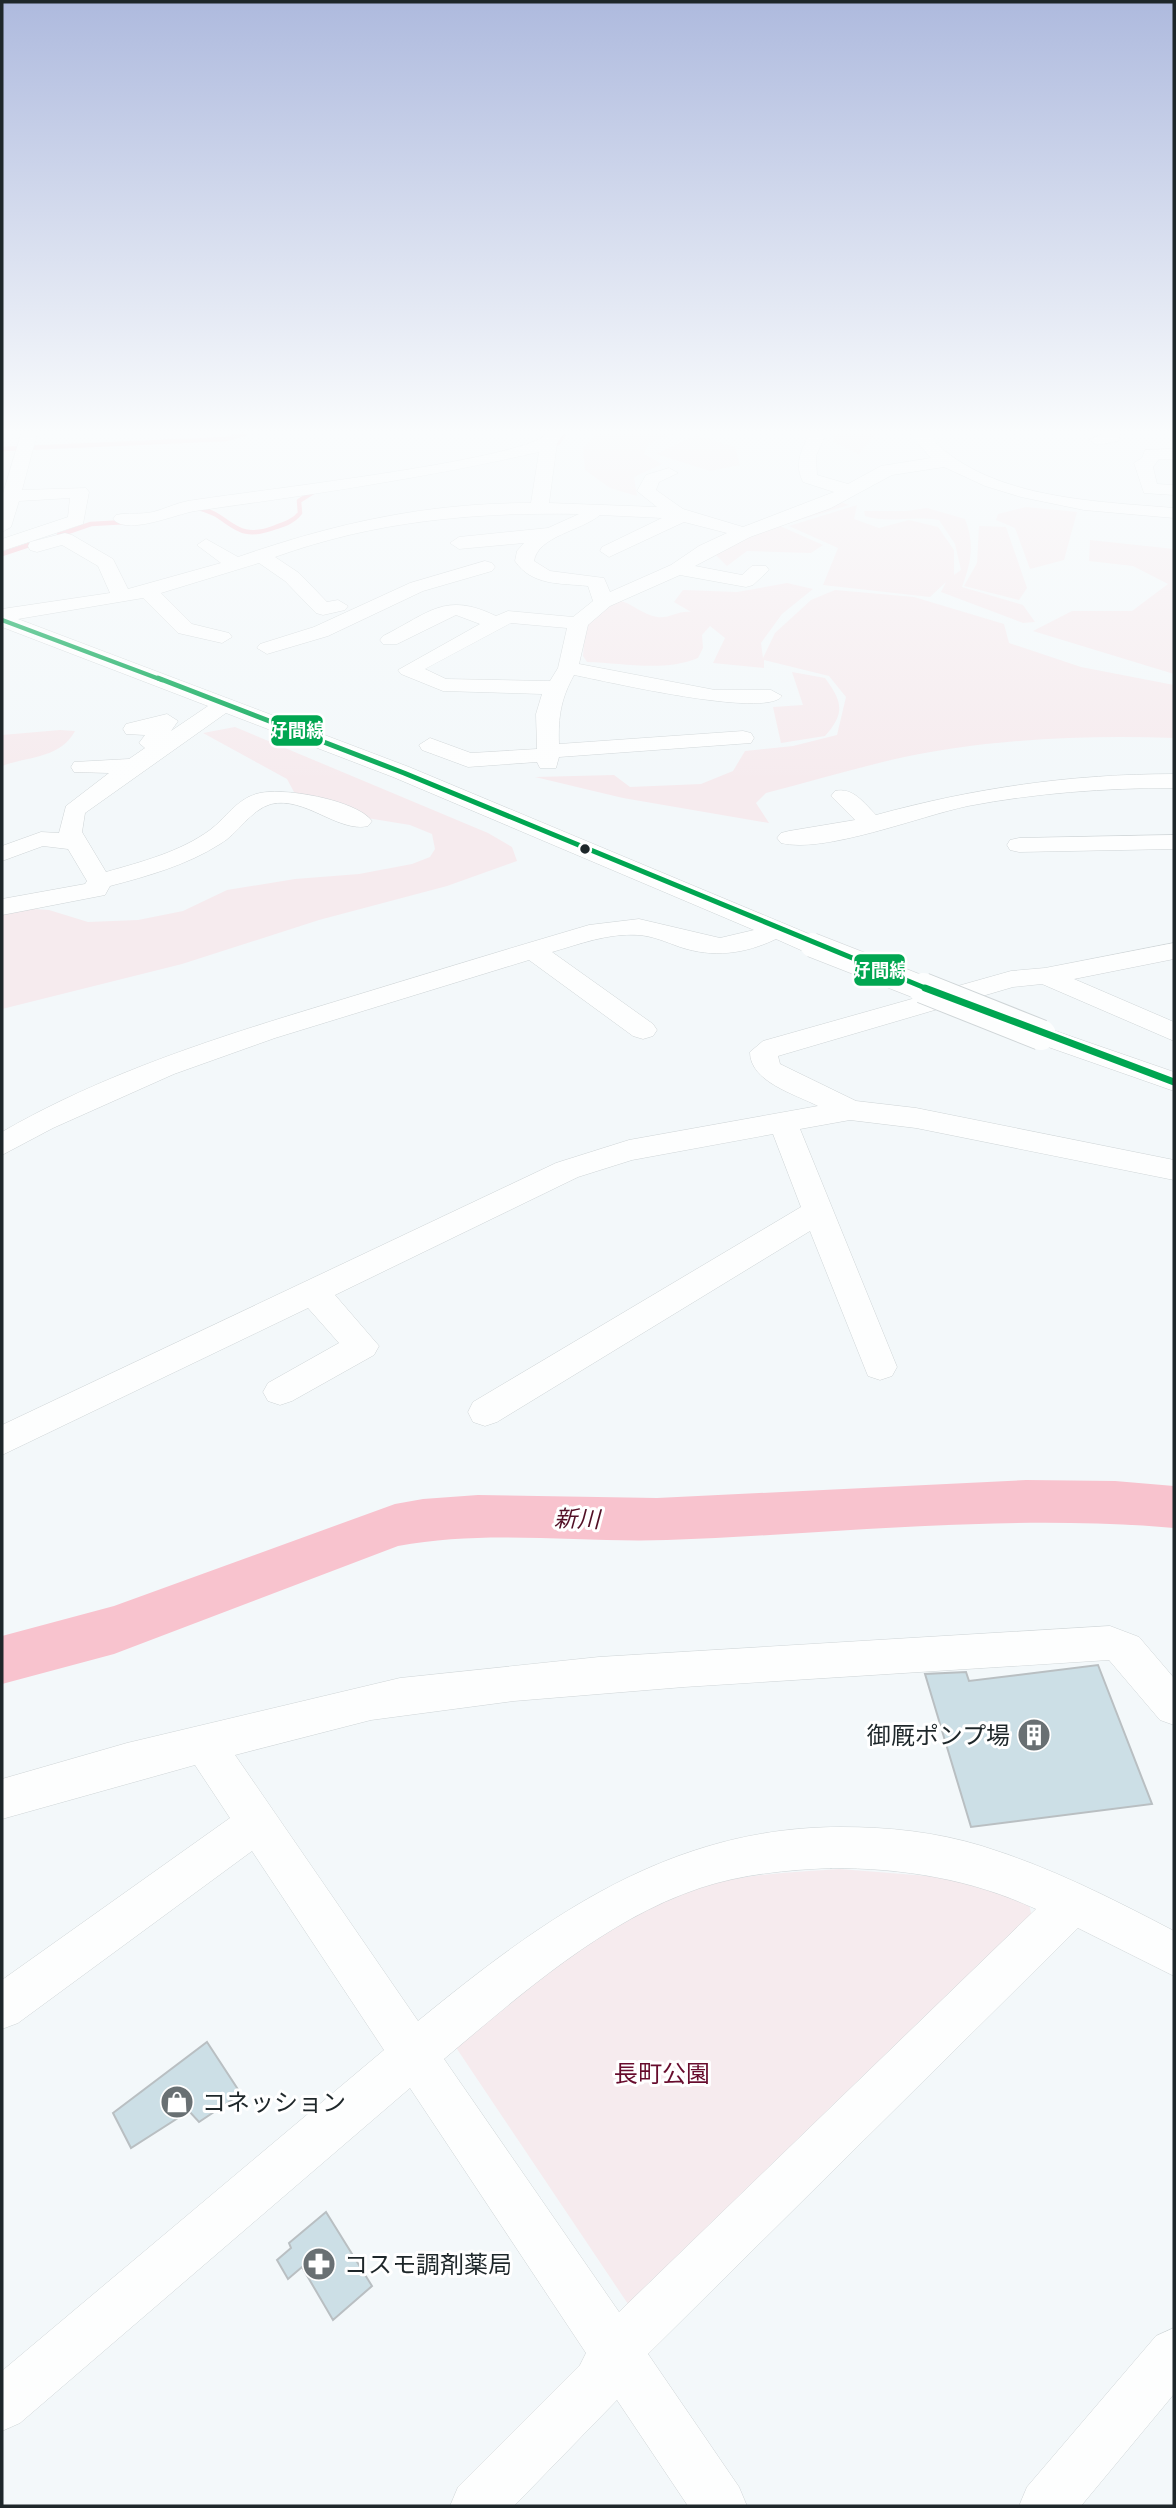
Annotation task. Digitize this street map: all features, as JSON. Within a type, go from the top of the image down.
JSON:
[{"type":"street","points":[[2,556],[20,551]]},
{"type":"street","points":[[86,551],[106,563],[122,597]]},
{"type":"street","points":[[215,551],[234,564]]},
{"type":"street","points":[[6,625],[148,591],[278,551]]},
{"type":"street","points":[[267,648],[285,645],[343,622],[408,591],[485,567],[467,551]]},
{"type":"street","points":[[526,551],[524,561],[530,570],[543,576],[597,582],[603,601]]},
{"type":"street","points":[[547,756],[547,714],[556,689],[568,668],[578,623],[603,601],[678,569],[704,551]]},
{"type":"street","points":[[260,555],[292,578],[323,610],[338,606]]},
{"type":"street","points":[[678,569],[746,582],[759,570]]},
{"type":"street","points":[[148,591],[185,629],[222,637]]},
{"type":"street","points":[[390,640],[452,609],[466,608],[495,623]]},
{"type":"street","points":[[556,689],[443,685],[408,670],[508,617],[578,623]]},
{"type":"street","points":[[6,625],[401,772],[812,945],[1041,1035],[1174,1082]]},
{"type":"street","points":[[568,668],[715,696]]},
{"type":"street","points":[[556,689],[569,716]]},
{"type":"street","points":[[639,700],[771,696]]},
{"type":"street","points":[[72,834],[77,807],[139,761],[223,705]]},
{"type":"street","points":[[134,729],[149,728],[167,721],[139,761]]},
{"type":"street","points":[[430,745],[468,760],[547,756],[743,738]]},
{"type":"street","points":[[82,767],[184,756]]},
{"type":"street","points":[[789,838],[817,836],[957,802],[1119,781],[1174,781]]},
{"type":"street","points":[[2,907],[96,890],[99,881],[139,859],[175,859],[213,840],[274,787],[294,798],[360,821]]},
{"type":"street","points":[[844,796],[871,823]]},
{"type":"street","points":[[57,803],[60,821],[72,834],[99,881]]},
{"type":"street","points":[[180,830],[201,845]]},
{"type":"street","points":[[2,854],[41,839],[72,834]]},
{"type":"street","points":[[1019,845],[1174,842]]},
{"type":"street","points":[[2,1145],[43,1121],[164,1068],[265,1031],[598,930],[625,926],[652,928],[701,944],[733,946],[760,939],[774,929]]},
{"type":"street","points":[[532,950],[643,1030]]},
{"type":"street","points":[[850,1110],[771,1070],[764,1059],[764,1052],[1011,979],[1045,976],[1174,951]]},
{"type":"street","points":[[1045,976],[1174,1032]]},
{"type":"street","points":[[2,1440],[314,1294],[509,1196],[567,1170],[629,1150],[850,1110],[928,1121],[1174,1170]]},
{"type":"street","points":[[783,1122],[880,1367]]},
{"type":"street","points":[[485,1412],[819,1212]]},
{"type":"street","points":[[280,1392],[362,1346],[314,1294]]},
{"type":"street","points":[[2,1799],[108,1765],[204,1744],[332,1708],[427,1692],[841,1657],[1110,1643],[1125,1649],[1174,1707]]},
{"type":"street","points":[[204,1744],[720,2506]]},
{"type":"street","points":[[2,2007],[257,1823]]},
{"type":"street","points":[[2,2405],[414,2054],[586,1923],[647,1890],[698,1867],[749,1856],[805,1850],[909,1851],[1006,1873],[1074,1902],[1174,1954]]},
{"type":"street","points":[[477,2506],[598,2383],[615,2351],[1074,1902]]},
{"type":"street","points":[[1046,2506],[1174,2354]]},
{"type":"green space","points":[[719,551],[747,551],[727,566],[715,554]]},
{"type":"green space","points":[[748,551],[814,551],[811,553]]},
{"type":"green space","points":[[837,551],[954,551],[954,575],[961,570],[957,551],[971,551],[962,587],[1023,605],[1035,622],[1023,623],[941,592],[946,582],[930,597],[823,585]]},
{"type":"green space","points":[[978,551],[1014,551],[1027,588],[1019,600],[964,586],[977,563]]},
{"type":"green space","points":[[1023,551],[1066,551],[1064,560],[1030,569]]},
{"type":"green space","points":[[1089,551],[1174,551],[1174,674],[1033,631],[1072,611],[1132,611],[1168,584],[1133,566],[1089,561]]},
{"type":"green space","points":[[787,583],[813,589],[782,614],[761,643],[763,658],[775,633],[811,600],[835,590],[914,597],[1004,624],[1009,643],[1081,667],[1174,685],[1174,738],[1032,740],[961,747],[891,760],[766,793],[756,803],[769,823],[623,798],[535,777],[614,775],[630,787],[701,784],[733,771],[745,751],[793,746],[837,735],[846,697],[829,676],[764,660],[764,668],[713,663],[725,638],[710,626],[702,635],[703,648],[698,658],[685,662],[658,666],[629,665],[587,662],[583,656],[586,622],[616,600],[661,617],[691,612],[674,602],[683,590],[737,592]]},
{"type":"green space","points":[[792,672],[825,678],[835,694],[839,714],[825,736],[781,743],[773,707],[803,705]]},
{"type":"green space","points":[[235,727],[488,833],[512,847],[517,861],[447,886],[319,920],[182,964],[2,1009],[2,907],[49,910],[88,922],[138,920],[183,911],[227,890],[295,879],[359,874],[412,864],[430,857],[435,849],[432,834],[410,825],[367,818],[294,792],[287,779],[203,733]]},
{"type":"green space","points":[[75,731],[69,740],[52,752],[2,766],[2,735]]},
{"type":"green space","name":"長町公園","points":[[840,1869],[965,1879],[1029,1904],[1033,1922],[630,2307],[455,2046],[570,1957],[631,1918],[664,1902],[713,1883],[767,1874]]},
{"type":"building","name":"御厩ポンプ場","points":[[1098,1665],[1152,1804],[971,1827],[925,1674],[966,1672],[969,1681]]},
{"type":"building","name":"コネッション","points":[[207,2042],[241,2094],[199,2122],[189,2111],[131,2148],[113,2113]]},
{"type":"building","name":"コスモ調剤薬局","points":[[326,2212],[372,2286],[333,2320],[302,2267],[288,2279],[277,2260],[291,2248],[289,2243]]},
{"type":"waterway","points":[[2,554],[11,551]]},
{"type":"waterway","name":"新川","points":[[2,1660],[114,1630],[395,1525],[423,1520],[478,1516],[589,1520],[657,1519],[1026,1501],[1115,1502],[1174,1507]]},
{"type":"transit line","name":"好間線","points":[[2,620],[354,753],[883,972],[1174,1082]]},
{"type":"place","name":"御厩ポンプ場","points":[[1034,1735]]},
{"type":"place","name":"コネッション","points":[[177,2102]]},
{"type":"place","name":"コスモ調剤薬局","points":[[319,2264]]}]
